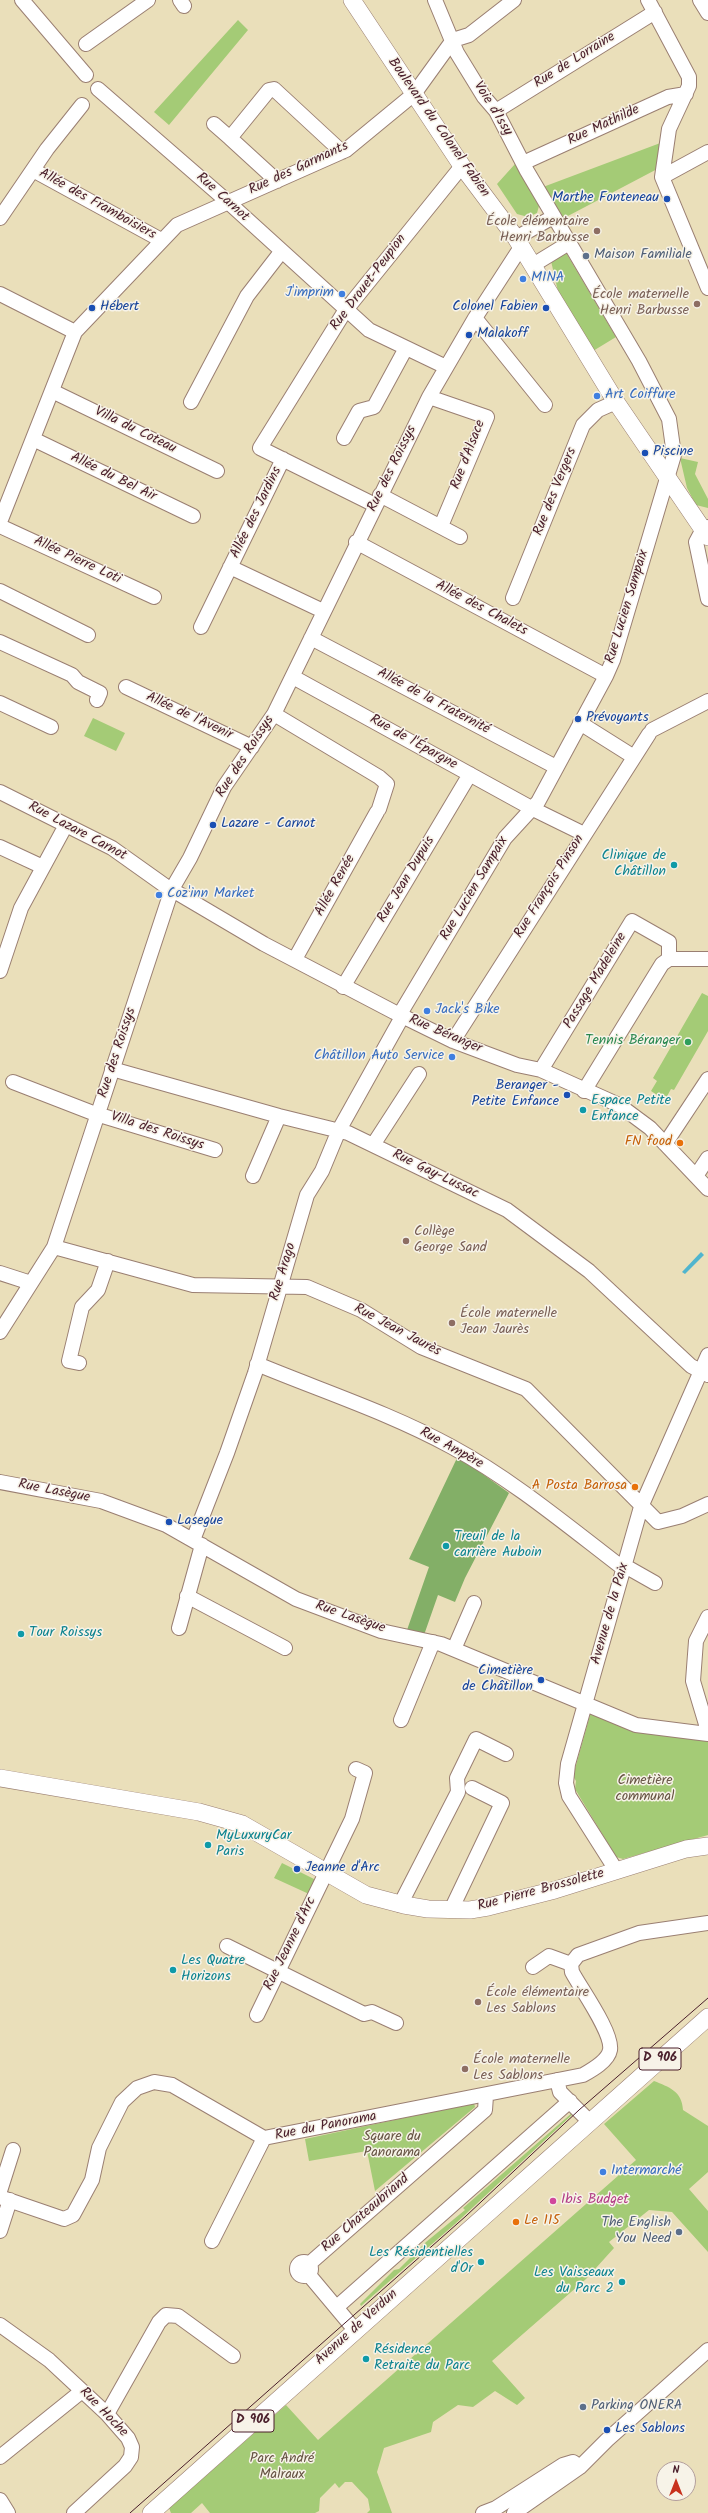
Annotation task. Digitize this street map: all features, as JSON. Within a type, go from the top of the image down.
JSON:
[{"type":"main road","name":"Boulevard du Colonel Fabien","points":[[352,0],[462,166],[533,265],[574,336],[616,402],[706,531]]},
{"type":"main road","name":"Rue Pierre Brossolette","points":[[0,1778],[199,1812],[242,1824],[325,1873],[366,1895],[400,1905],[451,1910],[488,1907],[555,1890],[686,1849],[708,1846]]},
{"type":"main road","name":"Avenue de Verdun","points":[[151,2513],[589,2121],[708,2017]]},
{"type":"street","points":[[22,0],[86,75]]},
{"type":"street","points":[[86,44],[148,0]]},
{"type":"street","name":"Voie d'Issy","points":[[435,0],[457,52],[471,76],[496,112],[569,244],[639,361],[670,425],[674,455],[668,477]]},
{"type":"street","points":[[453,40],[469,36],[514,0]]},
{"type":"street","points":[[700,0],[708,13]]},
{"type":"street","points":[[652,6],[689,77],[686,94],[669,129],[662,177],[708,288]]},
{"type":"street","name":"Rue de Lorraine","points":[[496,112],[652,6]]},
{"type":"street","name":"Rue des Garmants","points":[[76,332],[176,225],[342,152],[414,94],[453,40]]},
{"type":"street","name":"Rue Carnot","points":[[98,89],[228,202],[368,330],[446,367]]},
{"type":"street","points":[[230,138],[269,90],[274,89],[342,152]]},
{"type":"street","name":"Rue Mathilde","points":[[523,163],[668,97],[686,94]]},
{"type":"street","points":[[0,218],[47,149],[82,105]]},
{"type":"street","points":[[214,124],[277,181]]},
{"type":"street","points":[[662,177],[708,152]]},
{"type":"street","name":"Rue Drouet-Peupion","points":[[283,459],[260,448],[345,310],[462,166]]},
{"type":"street","name":"Allée des Framboisiers","points":[[32,170],[161,240]]},
{"type":"street","points":[[518,243],[557,223]]},
{"type":"street","name":"Rue des Roissys","points":[[0,1332],[54,1247],[172,889],[184,870],[224,788],[274,714],[293,677],[356,542],[429,397],[518,243]]},
{"type":"street","points":[[533,265],[569,244]]},
{"type":"street","points":[[191,402],[247,296],[281,252]]},
{"type":"street","points":[[0,294],[76,332],[0,522]]},
{"type":"street","points":[[475,318],[545,406]]},
{"type":"street","points":[[344,438],[359,411],[374,407],[406,348]]},
{"type":"street","name":"Villa du Coteau","points":[[52,391],[217,471]]},
{"type":"street","name":"Rue d'Alsace","points":[[429,397],[487,417],[440,526]]},
{"type":"street","name":"Rue des Vergers","points":[[513,598],[583,425],[598,410],[616,402]]},
{"type":"street","name":"Allée du Bel Air","points":[[32,439],[193,516]]},
{"type":"street","points":[[283,459],[440,526],[460,537]]},
{"type":"street","name":"Allée des Jardins","points":[[201,627],[283,459]]},
{"type":"street","name":"Rue Lucien Sampaix","points":[[402,1017],[403,1008],[505,838],[538,802],[606,676],[613,660],[668,477]]},
{"type":"street","name":"Allée Pierre Loti","points":[[0,526],[154,597]]},
{"type":"street","points":[[706,531],[696,542],[708,599]]},
{"type":"street","name":"Allée des Chalets","points":[[356,542],[606,676]]},
{"type":"street","name":"Allée des Jardins","points":[[230,567],[323,611]]},
{"type":"street","points":[[0,591],[88,635]]},
{"type":"street","name":"Allée de la Fraternité","points":[[311,638],[556,767]]},
{"type":"street","points":[[0,642],[72,675],[78,682],[100,693],[96,700]]},
{"type":"street","name":"Rue de l'Épargne","points":[[293,677],[533,809],[584,834]]},
{"type":"street","name":"Allée de l'Avenir","points":[[126,687],[252,747]]},
{"type":"street","name":"Rue François Pinson","points":[[453,1041],[650,732],[708,701]]},
{"type":"street","points":[[0,703],[51,726]]},
{"type":"street","name":"Allée Renée","points":[[274,714],[383,780],[387,784],[378,810],[295,960]]},
{"type":"street","points":[[580,723],[634,757]]},
{"type":"street","name":"Rue Jean Dupuis","points":[[343,986],[470,774]]},
{"type":"street","name":"Rue Lazare Carnot","points":[[0,792],[112,848],[172,889]]},
{"type":"street","points":[[0,971],[21,908],[66,825]]},
{"type":"street","points":[[0,847],[43,867]]},
{"type":"street","name":"Rue Béranger","points":[[172,889],[264,944],[402,1017],[453,1041],[517,1065],[541,1070],[584,1091],[620,1105],[650,1128],[708,1189]]},
{"type":"street","name":"Passage Madeleine","points":[[541,1070],[632,921],[669,942],[669,960]]},
{"type":"street","points":[[584,1091],[662,964],[669,960],[708,959]]},
{"type":"street","name":"Rue Arago","points":[[179,1628],[187,1596],[197,1542],[257,1364],[307,1195],[322,1171],[339,1130],[402,1017]]},
{"type":"street","name":"Rue Gay-Lussac","points":[[112,1069],[279,1116],[339,1130],[507,1210],[595,1276],[691,1366],[704,1373]]},
{"type":"street","points":[[373,1145],[419,1074]]},
{"type":"street","points":[[665,1144],[708,1079]]},
{"type":"street","name":"Villa des Roissys","points":[[13,1082],[98,1114],[215,1150]]},
{"type":"street","points":[[253,1176],[279,1116]]},
{"type":"street","points":[[696,1176],[708,1158]]},
{"type":"street","name":"Rue Jean Jaurès","points":[[54,1247],[193,1285],[310,1288],[361,1310],[421,1347],[526,1389],[641,1507],[658,1522],[682,1516],[708,1504]]},
{"type":"street","points":[[79,1363],[69,1361],[82,1307],[98,1290],[108,1261]]},
{"type":"street","points":[[0,1273],[31,1283]]},
{"type":"street","name":"Avenue de la Paix","points":[[616,1870],[567,1789],[568,1764],[641,1507],[704,1373],[708,1356]]},
{"type":"street","name":"Rue Ampère","points":[[257,1364],[421,1432],[452,1447],[481,1464],[625,1567],[655,1583]]},
{"type":"street","name":"Rue Lasègue","points":[[0,1482],[101,1501],[166,1526],[197,1542],[296,1600],[381,1631],[433,1642],[454,1649],[636,1725],[708,1732]]},
{"type":"street","points":[[187,1596],[285,1648]]},
{"type":"street","points":[[454,1649],[474,1603]]},
{"type":"street","points":[[708,1617],[696,1641],[693,1681],[708,1732]]},
{"type":"street","points":[[401,1720],[433,1642]]},
{"type":"street","points":[[400,1905],[458,1792],[457,1778],[476,1739],[506,1754]]},
{"type":"street","name":"Rue Jeanne d'Arc","points":[[257,2016],[277,1971],[352,1819],[365,1773],[356,1769]]},
{"type":"street","points":[[451,1910],[502,1803],[472,1788]]},
{"type":"street","points":[[533,1967],[549,1956],[571,1964],[578,1956],[639,1933],[708,1923]]},
{"type":"street","points":[[227,1946],[364,2014],[372,2012],[396,2023]]},
{"type":"street","name":"Rue du Panorama","points":[[3,2196],[68,2218],[73,2215],[92,2180],[99,2148],[122,2102],[137,2088],[154,2082],[172,2085],[264,2138],[486,2096],[589,2072],[605,2058],[610,2050],[609,2037],[572,1972],[571,1964]]},
{"type":"street","points":[[557,2080],[560,2092],[589,2121]]},
{"type":"street","name":"Rue Chateaubriand","points":[[355,2330],[309,2269],[485,2110],[486,2096]]},
{"type":"street","name":"Avenue de Verdun","points":[[338,2306],[570,2101]]},
{"type":"street","points":[[212,2241],[264,2138]]},
{"type":"street","points":[[0,2231],[3,2196],[13,2150]]},
{"type":"street","points":[[107,2414],[159,2322],[166,2315],[178,2316],[233,2356]]},
{"type":"street","name":"Rue Hoche","points":[[0,2325],[49,2360],[107,2414],[128,2438],[132,2448],[131,2457],[74,2513]]},
{"type":"street","points":[[514,2513],[577,2465],[708,2350]]},
{"type":"street","points":[[0,2457],[79,2388]]},
{"type":"street","points":[[483,2513],[496,2508],[563,2465],[577,2465]]},
{"type":"street","points":[[0,2500],[8,2513]]},
{"type":"green space","points":[[238,20],[248,30],[169,125],[154,112]]},
{"type":"green space","points":[[663,142],[661,167],[566,217],[559,215],[543,187]]},
{"type":"green space","points":[[515,164],[539,206],[537,213],[528,217],[517,214],[497,184]]},
{"type":"green space","points":[[565,251],[616,337],[593,351],[560,300],[551,261]]},
{"type":"green space","points":[[680,458],[698,462],[695,474],[708,499],[708,508],[696,505],[687,488]]},
{"type":"green space","points":[[93,718],[125,733],[116,751],[84,736]]},
{"type":"green space","name":"Tennis Béranger","points":[[702,993],[708,996],[708,1031],[674,1090],[671,1089],[665,1100],[651,1091],[657,1081],[653,1078]]},
{"type":"green space","name":"Treuil de la carrière Auboin","points":[[457,1458],[473,1467],[509,1493],[465,1578],[455,1602],[438,1595],[424,1635],[407,1630],[429,1567],[409,1559]]},
{"type":"green space","name":"Cimetière communal","points":[[595,1713],[708,1739],[708,1835],[623,1859],[616,1857],[575,1789],[576,1781],[573,1776],[590,1715]]},
{"type":"green space","points":[[282,1863],[316,1880],[309,1894],[274,1878]]},
{"type":"green space","name":"Parc André Malraux","points":[[654,2081],[665,2085],[674,2091],[680,2098],[683,2110],[708,2126],[708,2172],[689,2189],[708,2211],[708,2252],[672,2212],[649,2210],[609,2242],[614,2248],[586,2279],[492,2361],[525,2398],[517,2405],[495,2391],[473,2407],[458,2405],[433,2422],[431,2432],[384,2448],[377,2472],[392,2513],[367,2513],[370,2510],[368,2499],[352,2482],[345,2482],[339,2488],[335,2483],[320,2498],[319,2511],[315,2513],[210,2513],[202,2503],[191,2513],[171,2513],[169,2508],[286,2405],[318,2440],[636,2160],[604,2124]]},
{"type":"green space","name":"Square du Panorama","points":[[474,2103],[475,2107],[375,2191],[367,2151],[309,2161],[305,2139]]},
{"type":"green space","points":[[573,2112],[574,2113],[455,2224],[361,2306],[360,2304],[394,2270],[399,2269],[426,2242],[465,2210],[463,2208]]},
{"type":"water","points":[[701,1252],[704,1255],[685,1274],[682,1272]]},
{"type":"tram line","points":[[130,2513],[466,2216],[579,2110],[708,1998]]},
{"type":"place","name":"Marthe Fonteneau","points":[[667,199]]},
{"type":"place","name":"École élémentaire Henri Barbusse","points":[[597,231]]},
{"type":"place","name":"Maison Familiale","points":[[586,256]]},
{"type":"place","name":"MINA","points":[[523,279]]},
{"type":"place","name":"J'imprim","points":[[342,294]]},
{"type":"place","name":"École maternelle Henri Barbusse","points":[[697,304]]},
{"type":"place","name":"Hébert","points":[[92,308]]},
{"type":"place","name":"Colonel Fabien","points":[[546,308]]},
{"type":"place","name":"Malakoff","points":[[469,335]]},
{"type":"place","name":"Art Coiffure","points":[[597,396]]},
{"type":"place","name":"Piscine","points":[[645,453]]},
{"type":"place","name":"Prévoyants","points":[[578,719]]},
{"type":"place","name":"Lazare - Carnot","points":[[213,825]]},
{"type":"place","name":"Clinique de Châtillon","points":[[674,865]]},
{"type":"place","name":"Coz'inn Market","points":[[159,895]]},
{"type":"place","name":"Jack's Bike","points":[[427,1011]]},
{"type":"place","name":"Tennis Béranger","points":[[688,1042]]},
{"type":"place","name":"Châtillon Auto Service","points":[[452,1057]]},
{"type":"place","name":"Beranger - Petite Enfance","points":[[567,1095]]},
{"type":"place","name":"Espace Petite Enfance","points":[[583,1110]]},
{"type":"place","name":"FN food","points":[[680,1143]]},
{"type":"place","name":"Collège George Sand","points":[[406,1241]]},
{"type":"place","name":"École maternelle Jean Jaurès","points":[[452,1323]]},
{"type":"place","name":"A Posta Barrosa","points":[[635,1487]]},
{"type":"place","name":"Lasegue","points":[[169,1522]]},
{"type":"place","name":"Treuil de la carrière Auboin","points":[[446,1546]]},
{"type":"place","name":"Tour Roissys","points":[[21,1634]]},
{"type":"place","name":"Cimetière de Châtillon","points":[[541,1680]]},
{"type":"place","name":"MyLuxuryCar Paris","points":[[208,1845]]},
{"type":"place","name":"Jeanne d'Arc","points":[[297,1869]]},
{"type":"place","name":"Les Quatre Horizons","points":[[173,1970]]},
{"type":"place","name":"École élémentaire Les Sablons","points":[[478,2002]]},
{"type":"place","name":"École maternelle Les Sablons","points":[[465,2069]]},
{"type":"place","name":"Intermarché","points":[[603,2172]]},
{"type":"place","name":"Ibis Budget","points":[[553,2201]]},
{"type":"place","name":"Le 115","points":[[516,2222]]},
{"type":"place","name":"The English You Need","points":[[679,2232]]},
{"type":"place","name":"Les Résidentielles d'Or","points":[[481,2262]]},
{"type":"place","name":"Les Vaisseaux du Parc 2","points":[[622,2282]]},
{"type":"place","name":"Résidence Retraite du Parc","points":[[366,2359]]},
{"type":"place","name":"Parking ONERA","points":[[583,2407]]},
{"type":"place","name":"Les Sablons","points":[[607,2430]]}]
